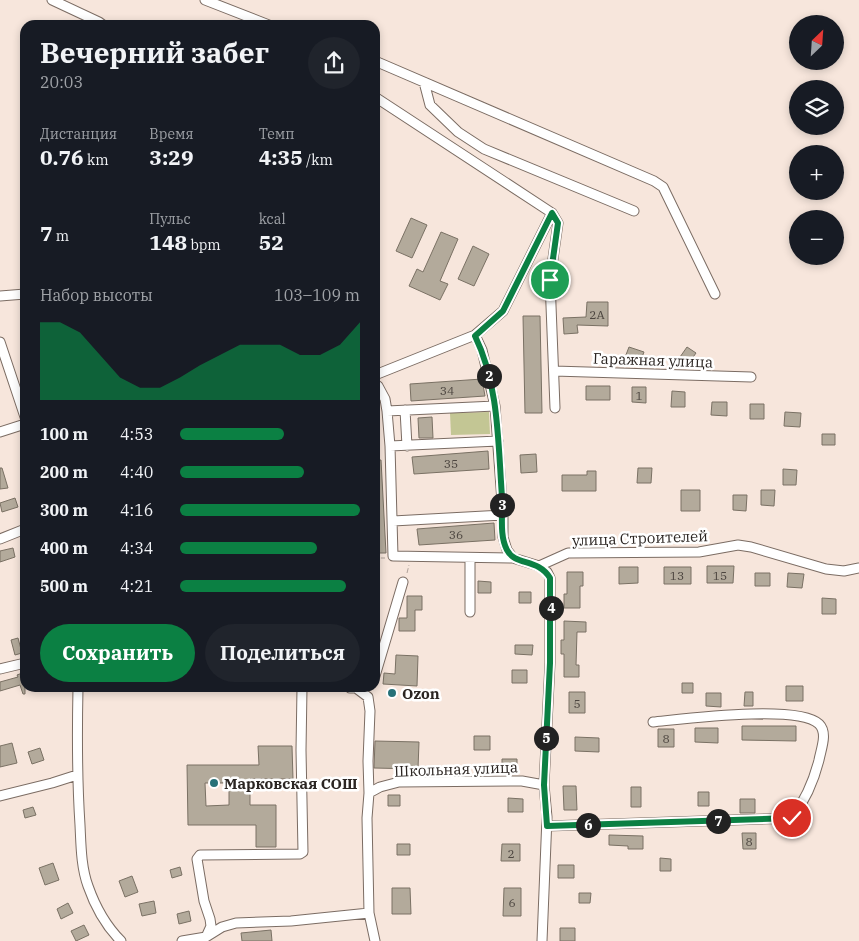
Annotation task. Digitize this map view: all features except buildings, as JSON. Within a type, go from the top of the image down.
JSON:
[{"type":"street","points":[[52,0],[93,20]]},
{"type":"street","points":[[205,0],[256,20]]},
{"type":"street","points":[[380,63],[644,177],[662,187],[715,294]]},
{"type":"street","points":[[424,82],[430,105],[458,132],[484,149],[634,211]]},
{"type":"street","points":[[380,100],[552,213],[558,223],[550,280],[555,408]]},
{"type":"street","points":[[380,373],[475,336],[503,311],[552,213]]},
{"type":"street","points":[[0,296],[20,294]]},
{"type":"street","points":[[475,336],[484,358],[495,406],[503,537],[507,550],[513,558]]},
{"type":"street","points":[[0,342],[20,402]]},
{"type":"street","name":"Гаражная улица","points":[[554,371],[751,377]]},
{"type":"street","points":[[380,390],[385,399],[390,446],[393,556],[513,558],[539,566],[547,572],[550,578],[550,663],[544,785],[547,826],[542,941]]},
{"type":"street","points":[[387,411],[495,406]]},
{"type":"street","points":[[405,410],[407,446]]},
{"type":"street","points":[[0,432],[20,426]]},
{"type":"street","points":[[390,446],[498,441]]},
{"type":"street","points":[[392,521],[503,514]]},
{"type":"street","points":[[0,539],[20,531]]},
{"type":"street","name":"улица Строителей","points":[[539,566],[568,553],[699,552],[738,545],[752,547],[826,569],[844,571],[859,568]]},
{"type":"street","points":[[470,558],[470,612]]},
{"type":"street","points":[[380,659],[403,582]]},
{"type":"street","points":[[0,668],[20,664]]},
{"type":"street","points":[[78,692],[77,775],[80,837],[88,886],[106,924],[121,941]]},
{"type":"street","points":[[207,939],[211,926],[204,901],[197,858],[200,855],[300,854],[303,852],[302,692]]},
{"type":"street","points":[[361,692],[368,697]]},
{"type":"street","points":[[370,692],[368,697],[370,711],[367,818],[369,913],[375,941]]},
{"type":"street","points":[[547,826],[792,818],[801,806],[817,765],[824,738],[820,725],[811,719],[774,713],[653,722]]},
{"type":"street","points":[[0,796],[77,775]]},
{"type":"street","name":"Школьная улица","points":[[369,793],[380,787],[399,782],[522,781],[544,785]]},
{"type":"street","points":[[182,941],[207,939],[222,927],[236,923],[291,921],[369,913]]},
{"type":"path","points":[[380,558],[393,556]]},
{"type":"path","points":[[403,582],[408,570],[410,557]]},
{"type":"green space","points":[[489,412],[490,434],[451,435],[450,413]]},
{"type":"place","name":"Ozon","points":[[392,693]]},
{"type":"place","name":"Марковская СОШ","points":[[214,783]]},
{"type":"route","points":[[550,280],[558,223],[552,213],[503,311],[475,336],[482,350],[495,406],[503,537],[507,550],[513,558],[539,566],[547,572],[550,578],[550,663],[544,785],[547,826],[792,818]]}]
